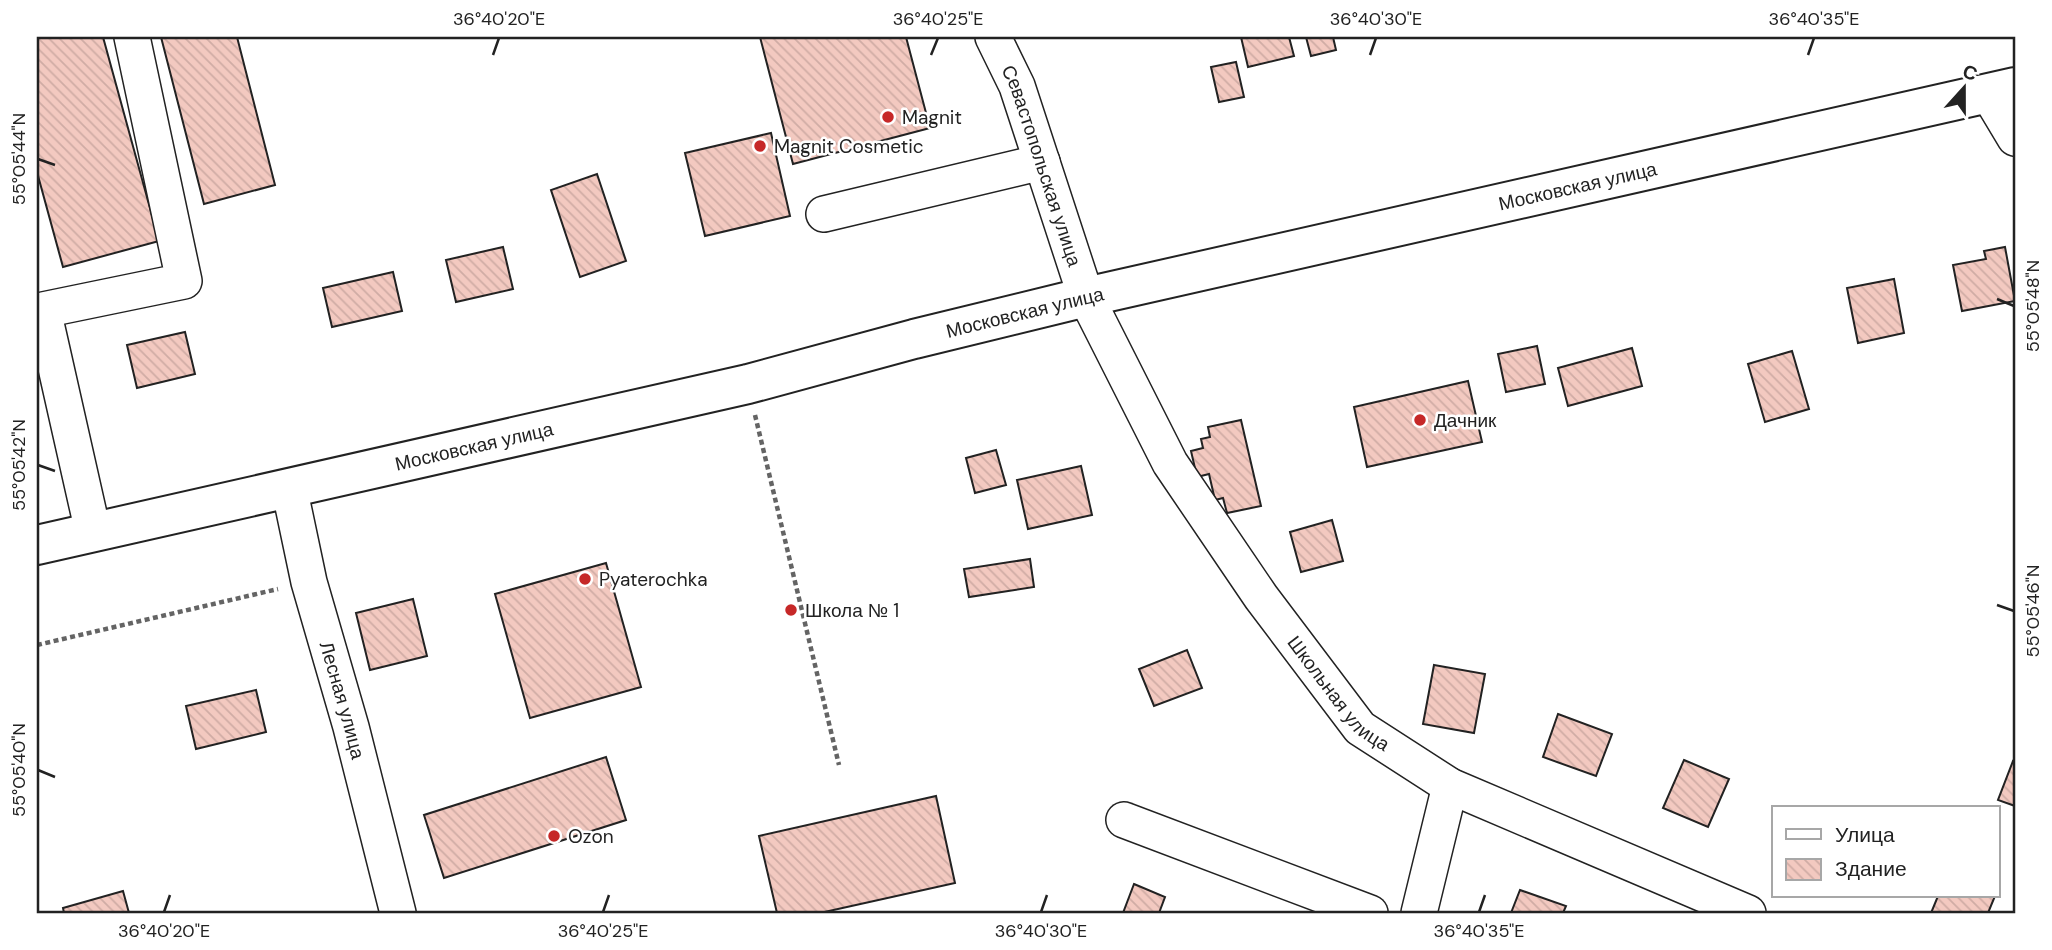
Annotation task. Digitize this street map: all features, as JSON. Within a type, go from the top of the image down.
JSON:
[{"type":"highway","name":"Московская улица","points":[[37,545],[748,384],[914,339],[1086,297],[2002,90]]},
{"type":"street","points":[[93,532],[43,310],[184,281],[132,37]]},
{"type":"street","name":"Севастопольская улица","points":[[993,37],[1017,86],[1086,297]]},
{"type":"street","points":[[2002,90],[2015,138]]},
{"type":"street","points":[[824,214],[1042,162]]},
{"type":"street","name":"Школьная улица","points":[[1086,297],[1170,463],[1261,597],[1360,728],[1450,786],[1748,913]]},
{"type":"street","name":"Лесная улица","points":[[289,487],[309,582],[351,727],[398,913]]},
{"type":"street","points":[[1419,913],[1450,786]]},
{"type":"street","points":[[1124,820],[1370,913]]},
{"type":"path","points":[[748,384],[839,765]]},
{"type":"path","points":[[37,645],[309,582]]},
{"type":"building","points":[[37,37],[103,37],[159,241],[63,267],[37,172]]},
{"type":"building","points":[[161,37],[237,37],[275,185],[204,204]]},
{"type":"building","points":[[760,37],[906,37],[930,128],[793,164]]},
{"type":"building","points":[[1241,37],[1289,37],[1294,56],[1248,67]]},
{"type":"building","points":[[1306,37],[1333,37],[1336,50],[1311,56]]},
{"type":"building","points":[[1236,62],[1244,97],[1219,102],[1211,67]]},
{"type":"building","points":[[771,133],[790,216],[705,236],[685,153]]},
{"type":"building","points":[[597,174],[626,261],[580,277],[551,190]]},
{"type":"building","points":[[503,247],[513,289],[456,302],[446,260]]},
{"type":"building","points":[[2005,247],[2015,301],[1962,311],[1953,265],[1986,259],[1984,251]]},
{"type":"building","points":[[393,272],[402,311],[332,327],[323,288]]},
{"type":"building","points":[[1894,279],[1904,333],[1858,343],[1847,288]]},
{"type":"building","points":[[185,332],[195,374],[137,388],[127,345]]},
{"type":"building","points":[[1537,346],[1545,384],[1506,392],[1498,354]]},
{"type":"building","points":[[1632,348],[1642,386],[1568,406],[1558,368]]},
{"type":"building","points":[[1792,351],[1809,409],[1765,422],[1748,364]]},
{"type":"building","points":[[1468,381],[1482,442],[1367,467],[1354,407]]},
{"type":"building","points":[[1241,420],[1261,506],[1227,513],[1223,498],[1215,500],[1209,474],[1197,477],[1191,451],[1203,448],[1201,439],[1210,437],[1208,427]]},
{"type":"building","points":[[996,450],[1006,485],[975,493],[966,458]]},
{"type":"building","points":[[1081,466],[1092,515],[1028,529],[1017,480]]},
{"type":"building","points":[[1332,520],[1343,561],[1301,572],[1290,532]]},
{"type":"building","points":[[1030,559],[1034,587],[969,597],[964,569]]},
{"type":"building","points":[[606,563],[641,687],[530,718],[495,594]]},
{"type":"building","points":[[413,599],[427,656],[370,670],[356,613]]},
{"type":"building","points":[[1187,650],[1202,688],[1154,706],[1139,669]]},
{"type":"building","points":[[1434,665],[1485,674],[1474,733],[1423,724]]},
{"type":"building","points":[[256,690],[266,732],[196,749],[186,706]]},
{"type":"building","points":[[1558,714],[1612,734],[1596,776],[1543,757]]},
{"type":"building","points":[[606,757],[626,820],[444,878],[424,815]]},
{"type":"building","points":[[1684,760],[1729,779],[1708,827],[1663,808]]},
{"type":"building","points":[[2013,761],[2015,762],[2015,806],[1998,800]]},
{"type":"building","points":[[936,796],[955,883],[820,913],[777,913],[759,836]]},
{"type":"building","points":[[1134,884],[1165,897],[1159,913],[1123,913]]},
{"type":"building","points":[[1520,890],[1566,906],[1563,913],[1511,913]]},
{"type":"building","points":[[123,891],[129,913],[64,913],[63,908]]},
{"type":"building","points":[[1937,898],[1994,898],[1988,913],[1931,913]]},
{"type":"place","name":"Magnit","points":[[888,117]]},
{"type":"place","name":"Magnit Cosmetic","points":[[760,146]]},
{"type":"place","name":"Дачник","points":[[1420,420]]},
{"type":"place","name":"Pyaterochka","points":[[585,579]]},
{"type":"place","name":"Школа № 1","points":[[791,610]]},
{"type":"place","name":"Ozon","points":[[554,836]]}]
